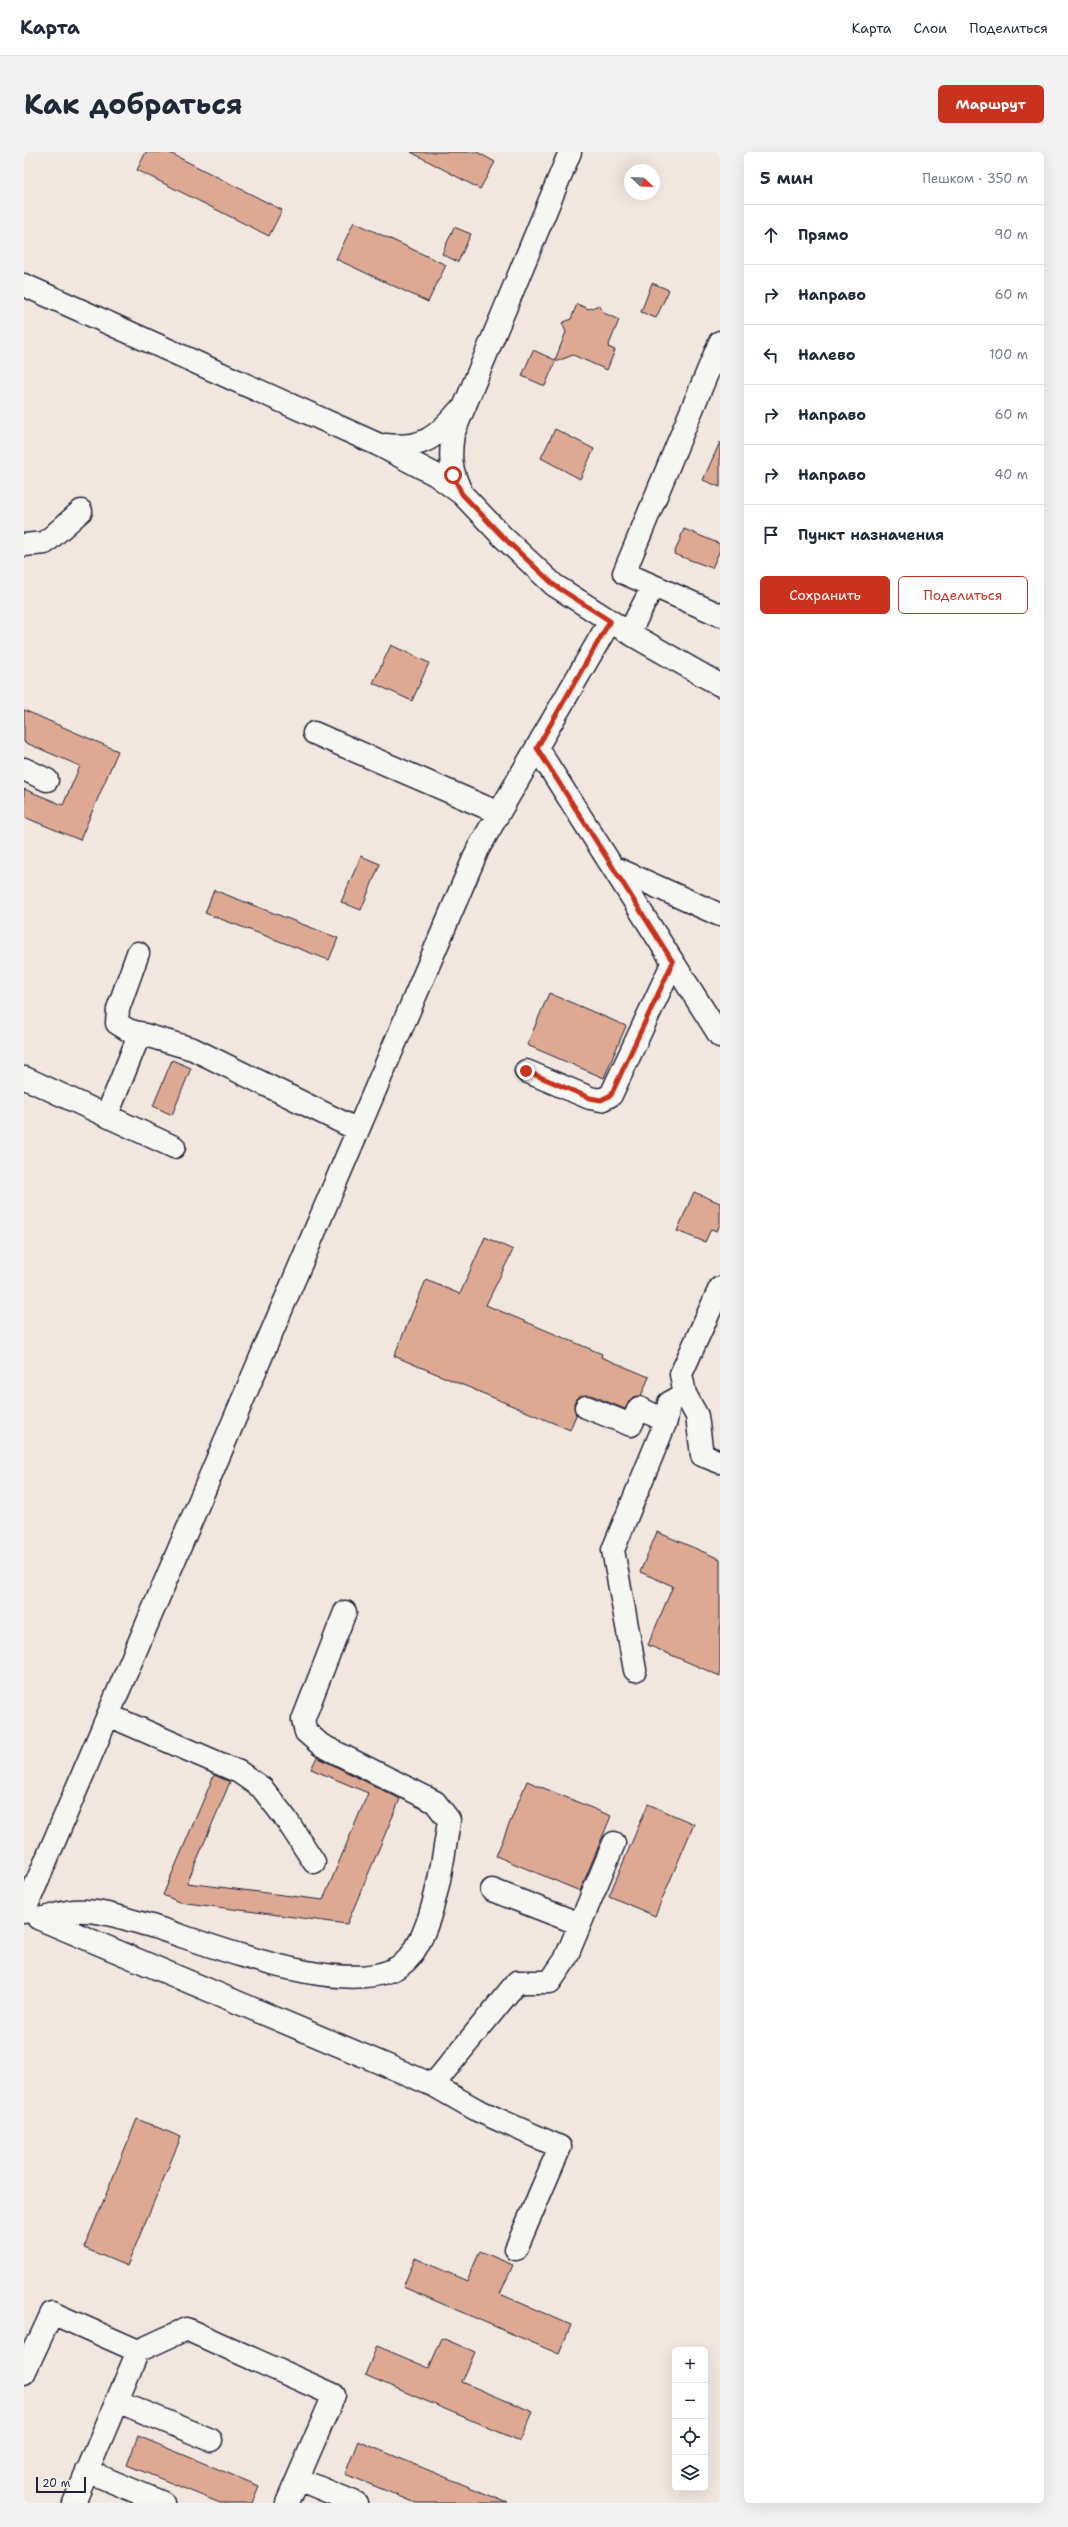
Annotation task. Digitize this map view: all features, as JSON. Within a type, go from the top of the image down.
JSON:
[{"type":"street","points":[[462,494],[453,475],[450,455],[453,434],[570,152]]},
{"type":"street","points":[[24,285],[377,444],[436,475],[462,494],[502,536],[554,585],[629,633],[720,685]]},
{"type":"street","points":[[720,342],[624,573],[720,615]]},
{"type":"street","points":[[377,444],[406,447],[425,442],[444,430],[463,407]]},
{"type":"street","points":[[24,545],[46,543],[81,511]]},
{"type":"street","points":[[629,633],[652,586]]},
{"type":"street","points":[[28,1914],[108,1715],[478,849],[610,621]]},
{"type":"street","points":[[314,733],[499,813]]},
{"type":"street","points":[[537,748],[720,1036]]},
{"type":"street","points":[[24,769],[47,780]]},
{"type":"street","points":[[613,867],[720,915]]},
{"type":"street","points":[[138,953],[118,1010],[117,1023],[128,1030],[193,1049],[358,1130]]},
{"type":"street","points":[[526,1071],[590,1098],[601,1100],[611,1095],[673,962]]},
{"type":"street","points":[[107,1116],[140,1033]]},
{"type":"street","points":[[25,1078],[174,1147]]},
{"type":"street","points":[[720,1288],[681,1374],[685,1394],[697,1416],[702,1455],[720,1462]]},
{"type":"street","points":[[635,1670],[613,1550],[666,1421],[669,1403],[685,1394]]},
{"type":"street","points":[[586,1407],[631,1425],[639,1408],[666,1421]]},
{"type":"street","points":[[28,1914],[74,1911],[116,1916],[293,1970],[341,1978],[372,1976],[392,1970],[406,1960],[417,1946],[428,1921],[445,1850],[449,1820],[435,1802],[321,1745],[306,1732],[303,1720],[345,1612]]},
{"type":"street","points":[[108,1715],[239,1772],[262,1788],[286,1819],[314,1862]]},
{"type":"street","points":[[433,2085],[517,1982],[550,1982],[565,1960],[614,1843]]},
{"type":"street","points":[[492,1890],[580,1924]]},
{"type":"street","points":[[28,1914],[433,2085],[477,2110],[560,2147],[516,2249]]},
{"type":"street","points":[[24,2373],[52,2313],[138,2351]]},
{"type":"street","points":[[74,2503],[138,2351],[186,2329],[334,2395],[287,2503]]},
{"type":"street","points":[[117,2401],[211,2440]]},
{"type":"street","points":[[87,2471],[163,2503]]},
{"type":"street","points":[[298,2479],[356,2503]]},
{"type":"building","points":[[146,152],[168,152],[282,210],[269,236],[137,170]]},
{"type":"building","points":[[411,152],[477,152],[495,162],[480,189]]},
{"type":"building","points":[[354,222],[446,265],[428,302],[336,259]]},
{"type":"building","points":[[454,227],[471,234],[458,262],[442,254]]},
{"type":"building","points":[[652,283],[669,290],[656,318],[641,312]]},
{"type":"building","points":[[577,304],[589,309],[599,305],[604,313],[619,320],[608,347],[615,350],[607,370],[573,355],[555,362],[545,386],[522,376],[533,350],[555,360],[566,332],[562,323],[571,319]]},
{"type":"building","points":[[555,429],[594,449],[580,479],[541,458]]},
{"type":"building","points":[[720,442],[720,487],[703,480]]},
{"type":"building","points":[[684,529],[720,544],[720,550],[712,568],[674,554]]},
{"type":"building","points":[[391,645],[429,663],[412,701],[373,683]]},
{"type":"building","points":[[24,710],[118,751],[80,840],[24,817],[24,789],[63,805],[80,766],[24,742]]},
{"type":"building","points":[[361,856],[380,864],[361,910],[341,902]]},
{"type":"building","points":[[214,890],[338,938],[329,960],[205,913]]},
{"type":"building","points":[[549,993],[626,1026],[604,1078],[527,1045]]},
{"type":"building","points":[[172,1060],[191,1068],[172,1115],[153,1106]]},
{"type":"building","points":[[694,1192],[720,1203],[720,1224],[717,1231],[711,1229],[705,1242],[677,1231]]},
{"type":"building","points":[[485,1237],[513,1250],[486,1305],[602,1354],[601,1357],[649,1377],[641,1396],[632,1398],[625,1409],[591,1395],[579,1397],[574,1403],[576,1415],[570,1430],[394,1356],[426,1280],[460,1294]]},
{"type":"building","points":[[657,1532],[720,1559],[720,1676],[648,1645],[673,1586],[640,1572]]},
{"type":"building","points":[[317,1757],[400,1799],[347,1924],[179,1902],[163,1895],[214,1775],[230,1782],[187,1883],[323,1900],[368,1793],[311,1769]]},
{"type":"building","points":[[527,1781],[611,1816],[580,1891],[496,1856]]},
{"type":"building","points":[[648,1804],[694,1824],[655,1916],[609,1896]]},
{"type":"building","points":[[137,2119],[181,2137],[127,2266],[84,2248]]},
{"type":"building","points":[[480,2251],[513,2265],[500,2294],[571,2325],[559,2354],[403,2287],[415,2258],[467,2281]]},
{"type":"building","points":[[442,2338],[475,2352],[462,2382],[533,2412],[520,2441],[365,2375],[377,2346],[429,2368]]},
{"type":"building","points":[[138,2436],[259,2486],[252,2503],[220,2503],[127,2465]]},
{"type":"building","points":[[358,2441],[508,2503],[416,2503],[345,2474]]},
{"type":"route","points":[[453,475],[462,494],[502,536],[554,585],[610,621],[537,748],[673,962],[611,1095],[601,1100],[590,1098],[526,1071]]}]
